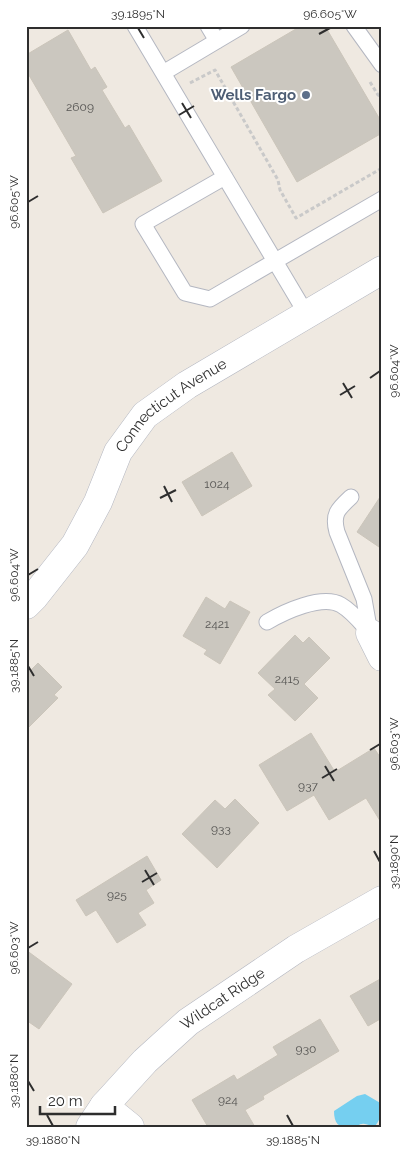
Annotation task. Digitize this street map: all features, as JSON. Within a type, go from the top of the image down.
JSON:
[{"type":"street","name":"Connecticut Avenue","points":[[26,604],[34,597],[75,545],[98,502],[118,452],[145,415],[187,385],[382,270]]},
{"type":"street","points":[[370,633],[382,657]]},
{"type":"street","name":"Wildcat Ridge","points":[[97,1117],[145,1061],[188,1022],[296,949],[382,900]]},
{"type":"street","points":[[97,1117],[130,1127]]},
{"type":"lane","points":[[135,26],[307,315]]},
{"type":"lane","points":[[208,26],[217,42]]},
{"type":"lane","points":[[163,73],[242,26]]},
{"type":"lane","points":[[354,26],[382,65]]},
{"type":"lane","points":[[225,177],[143,224],[185,293],[210,299],[382,199]]},
{"type":"lane","points":[[351,497],[337,511],[334,523],[364,599],[370,633]]},
{"type":"lane","points":[[267,622],[304,605],[326,602],[340,604],[370,633]]},
{"type":"path","points":[[173,92],[215,70],[278,180],[280,190],[296,218],[382,168]]},
{"type":"water","points":[[365,1094],[382,1104],[382,1111],[376,1125],[374,1127],[360,1124],[350,1128],[339,1125],[335,1120],[334,1111],[357,1096]]},
{"type":"building","name":"Wells Fargo","points":[[301,26],[325,26],[382,123],[382,133],[297,182],[231,67]]},
{"type":"building","points":[[68,30],[91,70],[95,67],[107,87],[102,90],[125,128],[129,125],[162,181],[103,213],[71,158],[76,156],[26,70],[26,55]]},
{"type":"building","points":[[232,452],[252,486],[202,516],[182,482]]},
{"type":"building","points":[[382,494],[382,549],[357,532]]},
{"type":"building","points":[[206,597],[225,609],[230,601],[250,612],[220,664],[204,654],[207,650],[183,636]]},
{"type":"building","points":[[295,635],[303,643],[309,637],[330,658],[304,684],[318,698],[295,721],[268,695],[275,689],[258,673]]},
{"type":"building","points":[[38,663],[62,687],[54,695],[58,698],[26,730],[26,675]]},
{"type":"building","points":[[311,733],[335,772],[374,748],[382,760],[382,824],[366,798],[329,820],[314,795],[287,811],[259,765]]},
{"type":"building","points":[[235,799],[259,823],[217,868],[182,834],[215,800],[225,809]]},
{"type":"building","points":[[147,856],[161,880],[146,890],[154,903],[138,913],[146,925],[117,943],[96,910],[86,916],[76,900]]},
{"type":"building","points":[[26,950],[72,984],[39,1029],[26,1020]]},
{"type":"building","points":[[382,978],[382,1018],[368,1026],[350,996]]},
{"type":"building","points":[[320,1019],[339,1051],[263,1096],[264,1099],[245,1110],[255,1127],[208,1127],[192,1100],[234,1075],[237,1080],[278,1055],[273,1047]]},
{"type":"place","name":"Wells Fargo","points":[[306,95]]}]
